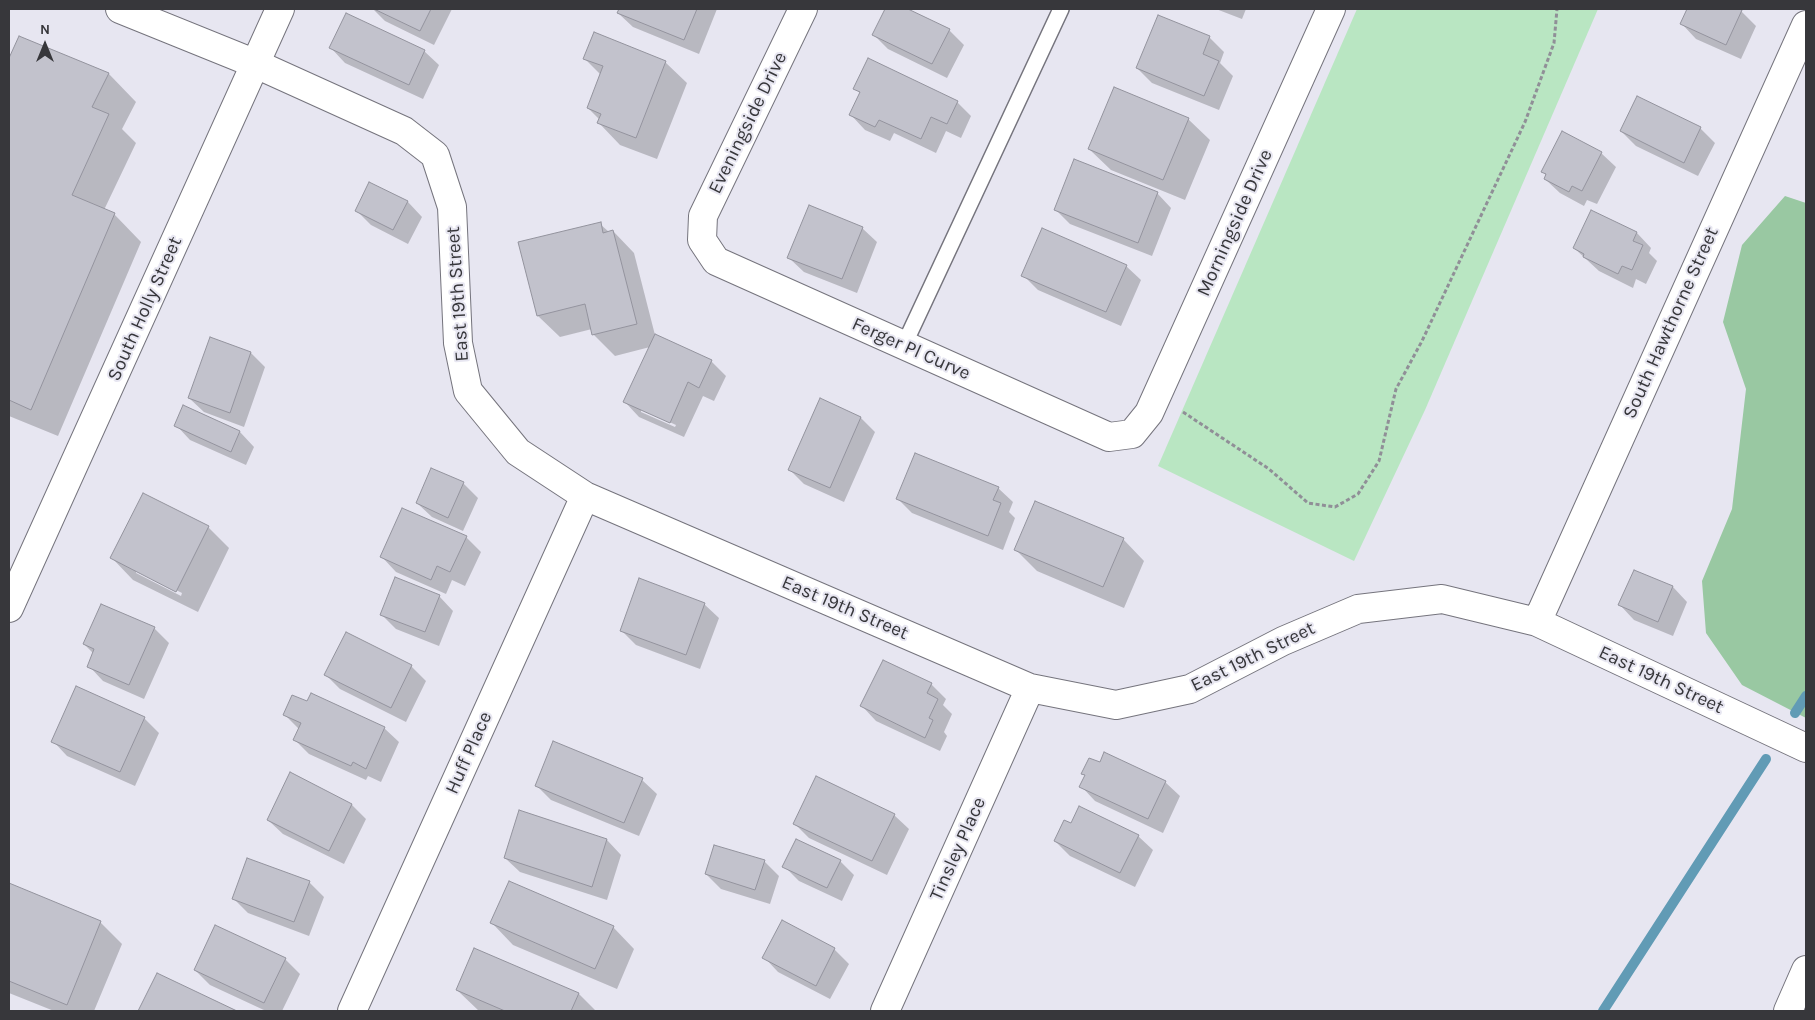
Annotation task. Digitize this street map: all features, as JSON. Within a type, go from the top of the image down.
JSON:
[{"type":"street","name":"East 19th Street","points":[[120,9],[256,64],[404,131],[435,156],[452,207],[458,343],[468,391],[518,452],[585,496],[1030,688],[1116,705],[1190,689],[1283,641],[1358,609],[1442,599],[1537,622],[1806,748]]},
{"type":"street","name":"South Holly Street","points":[[9,604],[280,9]]},
{"type":"street","name":"Eveningside Drive","points":[[702,240],[703,216],[803,9]]},
{"type":"street","name":"Morningside Drive","points":[[1132,434],[1149,413],[1157,396],[1331,9]]},
{"type":"street","name":"South Hawthorne Street","points":[[1537,622],[1806,25]]},
{"type":"street","name":"Ferger Pl Curve","points":[[702,240],[716,261],[1109,437],[1132,434]]},
{"type":"street","name":"Huff Place","points":[[352,1011],[585,496]]},
{"type":"street","name":"Tinsley Place","points":[[885,1011],[1030,688]]},
{"type":"street","points":[[1788,1011],[1806,970]]},
{"type":"lane","points":[[904,345],[1061,9]]},
{"type":"path","points":[[1157,396],[1199,421],[1269,469],[1308,503],[1335,507],[1358,494],[1379,461],[1396,389],[1422,341],[1525,122],[1554,43],[1557,9]]},
{"type":"green space","points":[[1357,9],[1598,9],[1425,410],[1354,561],[1158,466]]},
{"type":"green space","points":[[1785,196],[1806,203],[1806,718],[1742,685],[1706,633],[1702,581],[1732,509],[1746,389],[1723,322],[1742,245]]},
{"type":"building","points":[[374,9],[431,9],[420,31]]},
{"type":"building","points":[[619,9],[697,9],[684,40],[617,13]]},
{"type":"building","points":[[885,9],[908,9],[950,29],[932,64],[872,35]]},
{"type":"building","points":[[1687,9],[1742,10],[1726,45],[1680,24]]},
{"type":"building","points":[[346,13],[425,50],[409,85],[329,48]]},
{"type":"building","points":[[1158,15],[1210,36],[1203,54],[1219,61],[1204,96],[1136,68]]},
{"type":"building","points":[[594,32],[666,61],[636,138],[597,123],[601,114],[587,108],[603,66],[583,59]]},
{"type":"building","points":[[19,36],[109,73],[92,107],[109,114],[72,195],[115,213],[31,410],[9,400],[9,58]]},
{"type":"building","points":[[868,58],[958,101],[947,124],[931,117],[921,139],[879,120],[875,127],[849,115],[860,92],[853,89]]},
{"type":"building","points":[[1114,87],[1189,118],[1163,180],[1088,149]]},
{"type":"building","points":[[1637,96],[1701,127],[1684,163],[1620,131]]},
{"type":"building","points":[[1562,131],[1602,152],[1582,191],[1572,186],[1569,192],[1544,179],[1546,174],[1541,172]]},
{"type":"building","points":[[1074,159],[1158,192],[1138,243],[1054,210]]},
{"type":"building","points":[[369,182],[408,201],[393,230],[355,211]]},
{"type":"building","points":[[809,205],[863,227],[842,279],[787,258]]},
{"type":"building","points":[[1591,210],[1637,232],[1633,241],[1643,245],[1632,270],[1622,266],[1618,274],[1583,257],[1584,254],[1573,248]]},
{"type":"building","points":[[601,222],[603,233],[613,230],[637,324],[592,335],[585,304],[537,316],[518,242]]},
{"type":"building","points":[[1042,228],[1127,265],[1106,312],[1021,276]]},
{"type":"building","points":[[655,334],[712,360],[699,388],[688,382],[670,423],[623,402]]},
{"type":"building","points":[[210,337],[251,352],[230,413],[188,398]]},
{"type":"building","points":[[820,398],[861,417],[830,488],[788,470]]},
{"type":"building","points":[[183,405],[240,431],[231,452],[174,426]]},
{"type":"building","points":[[915,453],[999,487],[993,500],[1001,503],[988,536],[896,499]]},
{"type":"building","points":[[431,468],[464,482],[448,518],[416,503]]},
{"type":"building","points":[[143,493],[209,526],[176,592],[110,558]]},
{"type":"building","points":[[1035,501],[1124,538],[1103,587],[1014,550]]},
{"type":"building","points":[[402,508],[467,536],[450,572],[437,566],[431,580],[380,557]]},
{"type":"building","points":[[1634,570],[1673,586],[1658,622],[1618,605]]},
{"type":"building","points":[[395,577],[440,595],[425,632],[380,615]]},
{"type":"building","points":[[639,578],[705,603],[686,655],[620,631]]},
{"type":"building","points":[[101,604],[155,627],[129,685],[87,667],[94,649],[83,644]]},
{"type":"building","points":[[346,632],[412,665],[391,708],[324,675]]},
{"type":"building","points":[[883,660],[932,683],[927,693],[938,699],[929,718],[933,720],[925,738],[860,706]]},
{"type":"building","points":[[76,686],[145,717],[120,772],[51,742]]},
{"type":"building","points":[[311,693],[385,727],[366,769],[353,762],[351,766],[293,740],[301,723],[283,715],[292,695],[307,701]]},
{"type":"building","points":[[553,741],[643,778],[624,823],[535,786]]},
{"type":"building","points":[[1104,752],[1166,781],[1148,819],[1079,787],[1085,775],[1081,774],[1089,758],[1100,762]]},
{"type":"building","points":[[290,772],[352,804],[329,851],[267,820]]},
{"type":"building","points":[[816,776],[895,814],[872,861],[793,824]]},
{"type":"building","points":[[1079,806],[1139,835],[1120,873],[1054,841],[1064,820],[1071,823]]},
{"type":"building","points":[[519,810],[607,839],[592,887],[504,858]]},
{"type":"building","points":[[796,839],[841,860],[827,888],[782,867]]},
{"type":"building","points":[[714,845],[765,860],[755,890],[705,874]]},
{"type":"building","points":[[247,858],[310,881],[294,922],[232,899]]},
{"type":"building","points":[[509,881],[614,926],[595,969],[490,923]]},
{"type":"building","points":[[9,883],[101,921],[67,1005],[9,981]]},
{"type":"building","points":[[782,920],[835,948],[816,986],[762,958]]},
{"type":"building","points":[[215,925],[286,958],[264,1003],[194,970]]},
{"type":"building","points":[[474,948],[579,993],[571,1011],[505,1011],[456,990]]},
{"type":"building","points":[[157,973],[237,1011],[138,1011]]},
{"type":"waterway","points":[[1795,713],[1806,696]]},
{"type":"waterway","points":[[1603,1011],[1766,759]]}]
